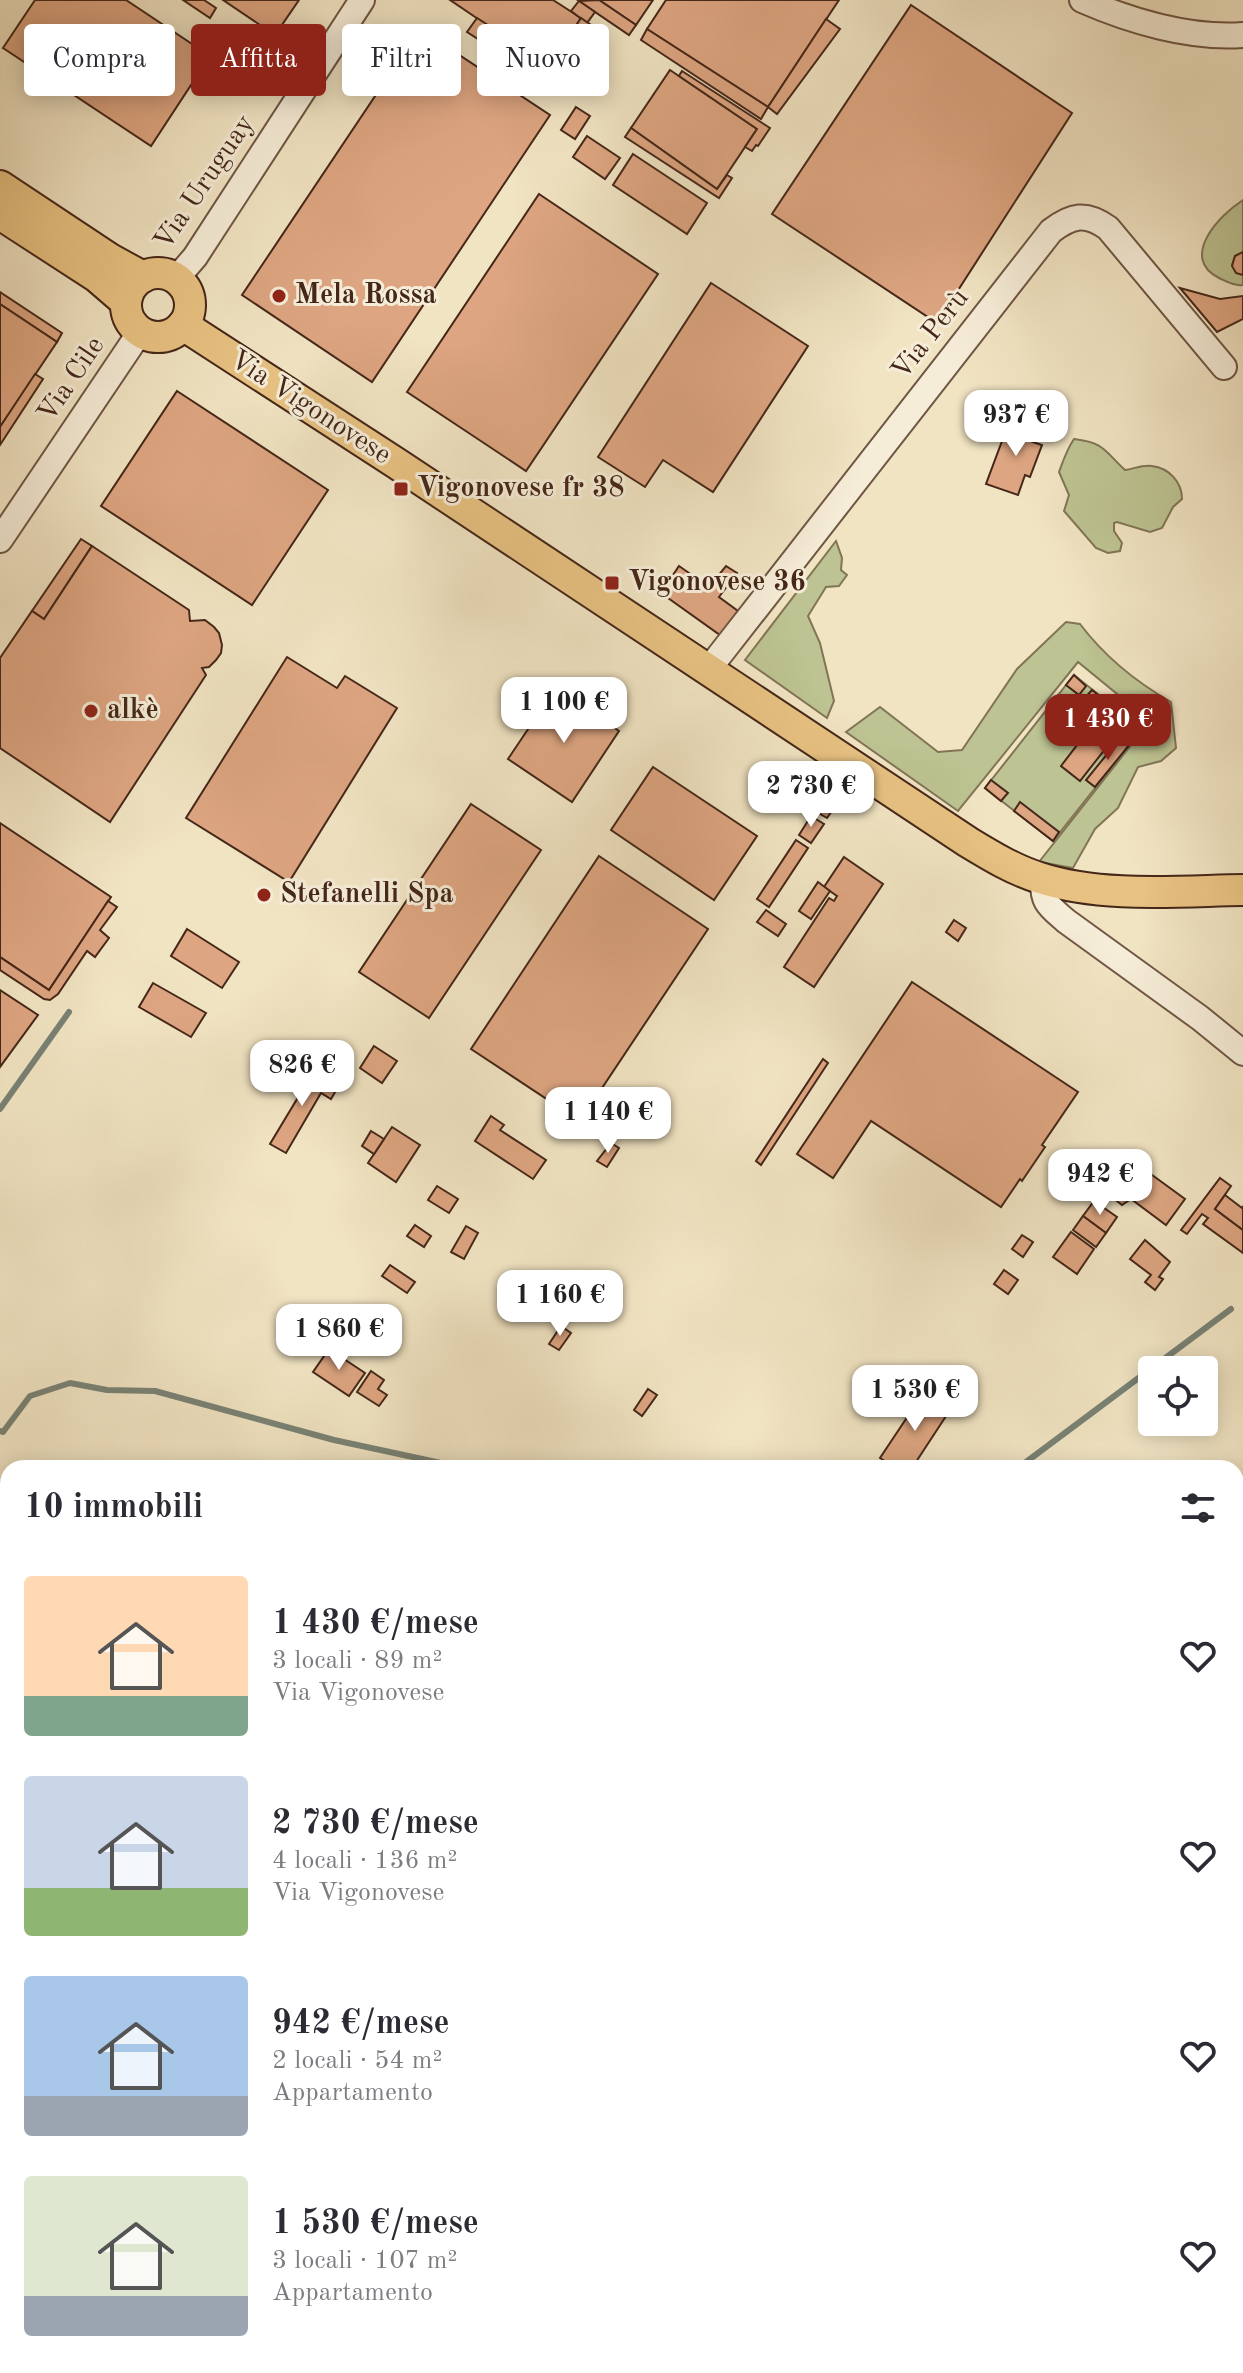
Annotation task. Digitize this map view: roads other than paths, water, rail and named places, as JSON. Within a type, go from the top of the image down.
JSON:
[{"type":"main road","points":[[0,186],[110,259],[143,277]]},
{"type":"main road","points":[[0,214],[97,277],[126,302]]},
{"type":"main road","points":[[160,273],[176,279],[183,286],[190,305],[183,325],[169,335],[159,337],[140,332],[129,319],[126,302],[132,286],[143,277],[160,273]]},
{"type":"main road","name":"Via Vigonovese","points":[[183,325],[1007,865],[1043,879],[1085,888],[1243,890]]},
{"type":"street","name":"Via Uruguay","points":[[176,279],[195,257],[362,0]]},
{"type":"street","points":[[1082,0],[1180,30],[1243,35]]},
{"type":"street","name":"Via Perù","points":[[708,670],[987,311],[1051,231],[1061,224],[1074,218],[1089,217],[1108,228],[1224,367]]},
{"type":"street","name":"Via Cile","points":[[0,540],[140,332]]},
{"type":"street","points":[[1043,879],[1042,894],[1057,913],[1243,1053]]},
{"type":"waterway","points":[[0,1109],[69,1012]]},
{"type":"waterway","points":[[1029,1460],[1231,1309]]},
{"type":"waterway","points":[[0,1431],[3,1432],[30,1396],[70,1383],[107,1390],[155,1391],[334,1440],[427,1460]]},
{"type":"place","name":"Mela Rossa","points":[[279,296]]},
{"type":"place","name":"Vigonovese fr 38","points":[[401,489]]},
{"type":"place","name":"Vigonovese 36","points":[[612,583]]},
{"type":"place","name":"alkè","points":[[91,711]]},
{"type":"place","name":"Stefanelli Spa","points":[[264,895]]}]
